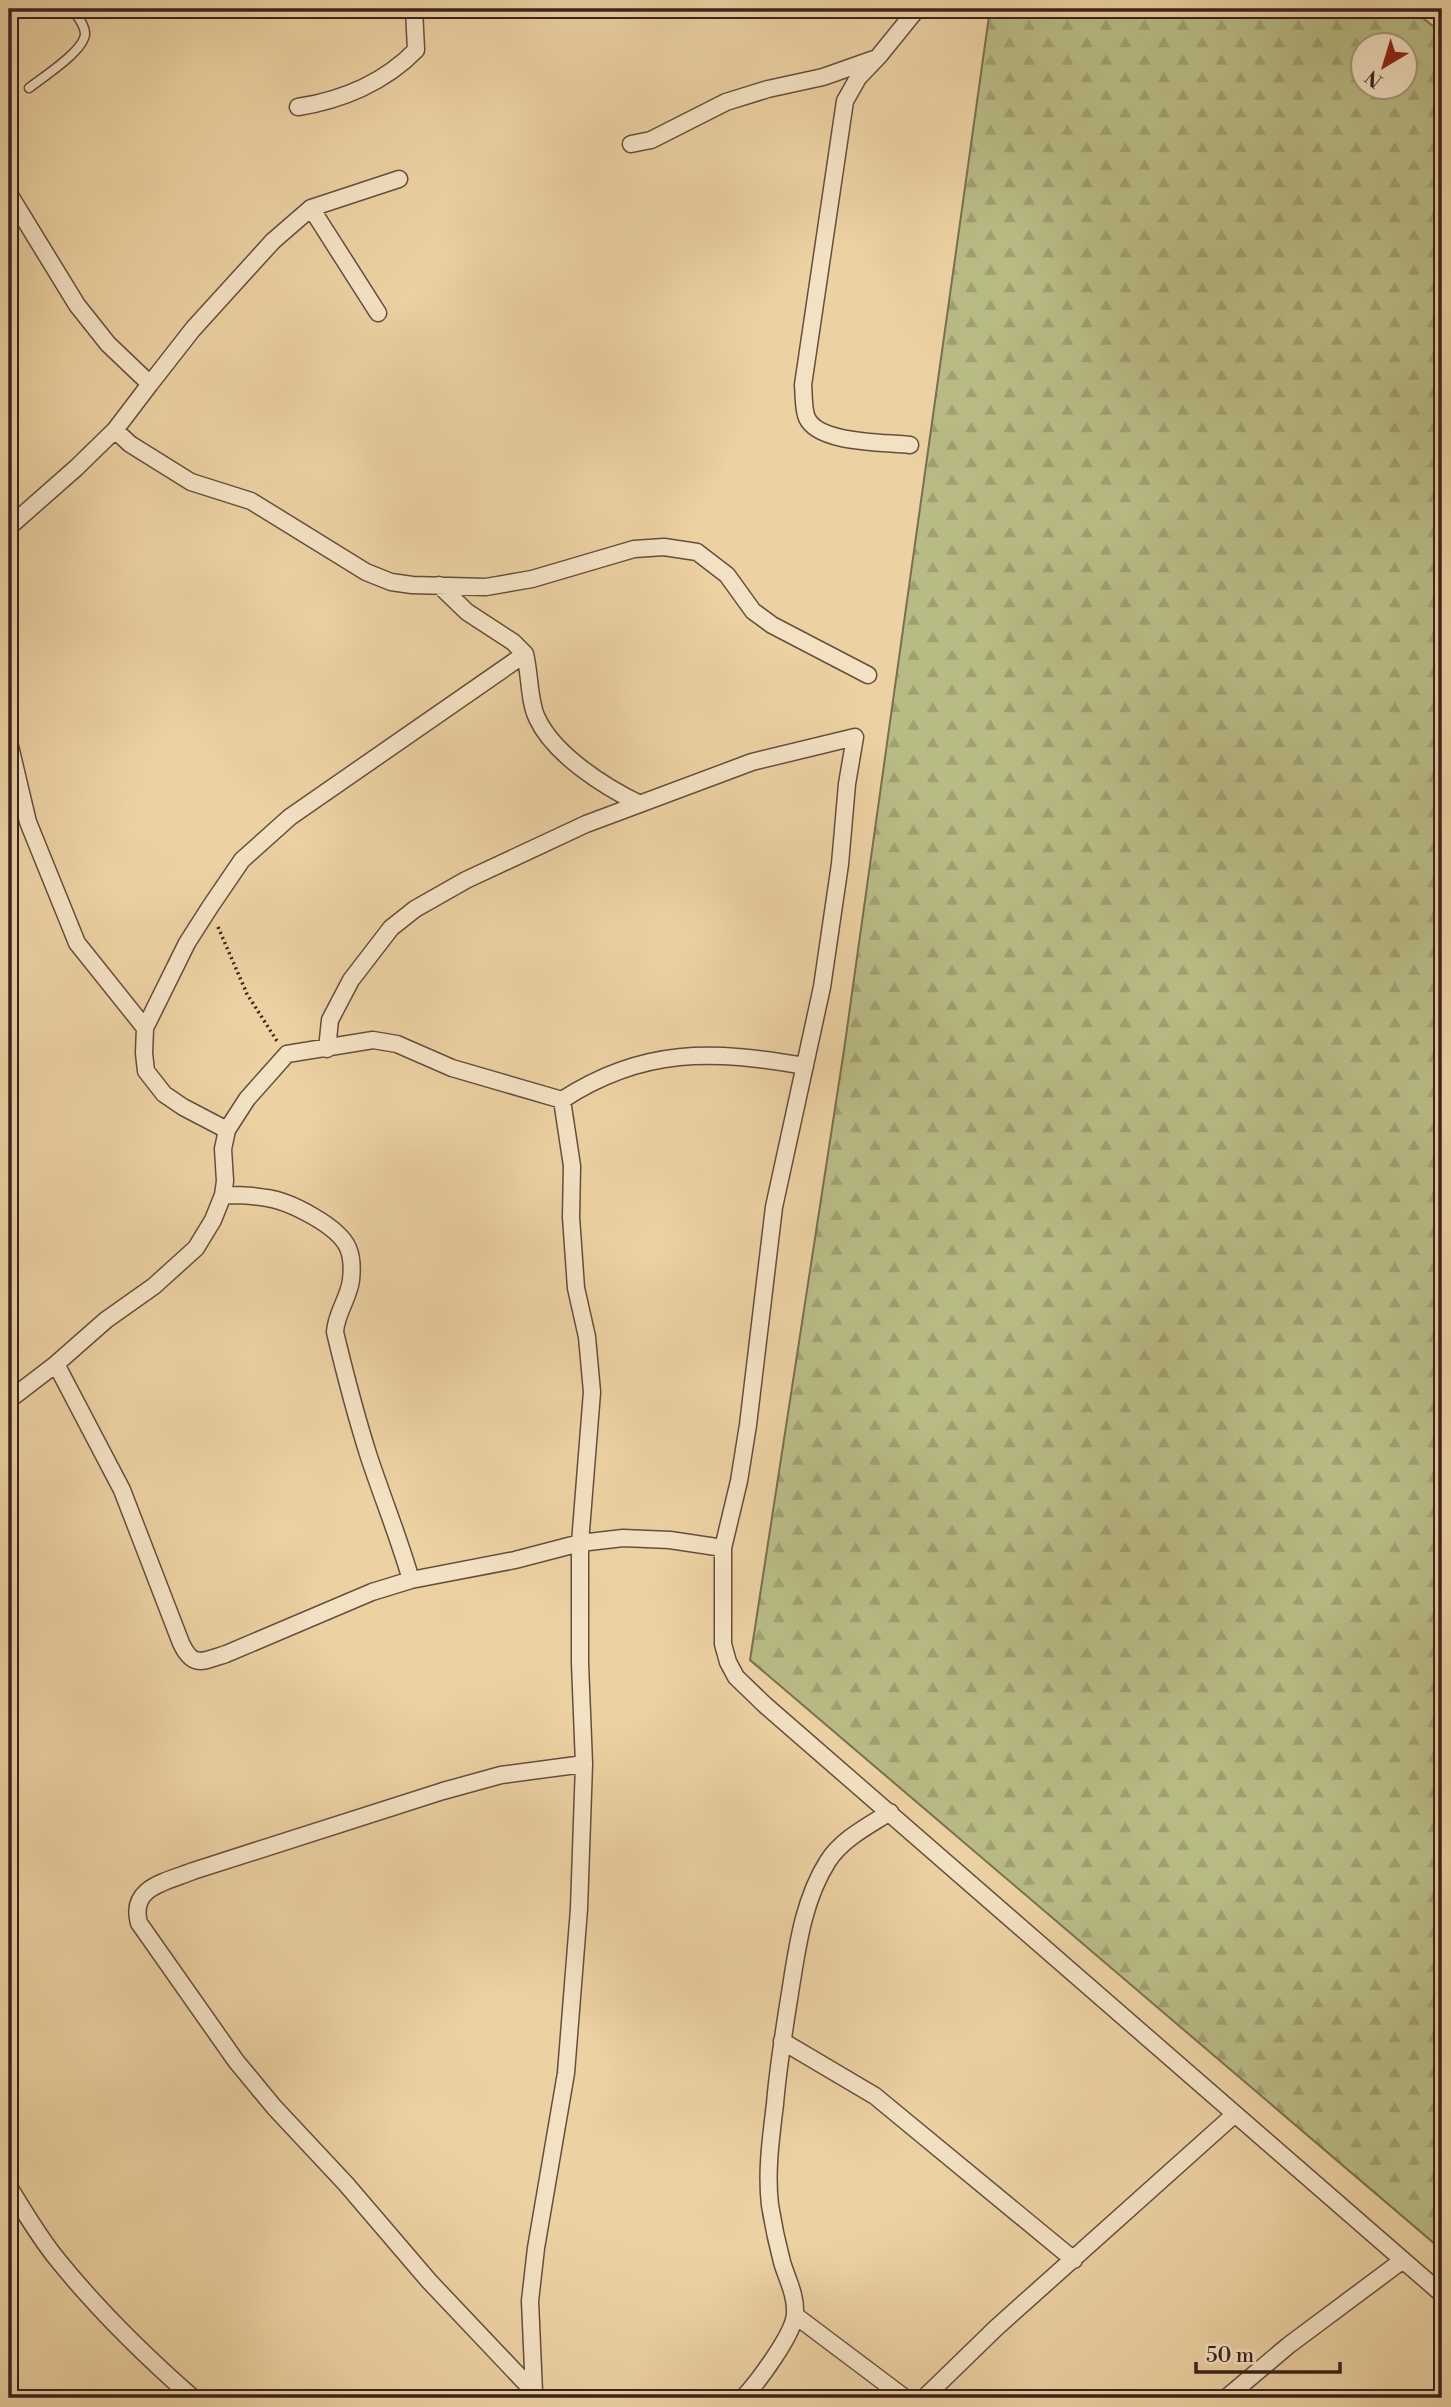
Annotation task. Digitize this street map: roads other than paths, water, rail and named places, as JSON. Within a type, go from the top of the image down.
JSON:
[{"type":"street","points":[[298,107],[323,103],[346,95],[398,69],[416,50],[414,9]]},
{"type":"street","points":[[911,444],[837,438],[820,432],[807,418],[803,385],[845,101],[858,78],[879,57],[917,9]]},
{"type":"street","points":[[631,144],[651,140],[726,102],[768,89],[823,77],[879,57]]},
{"type":"street","points":[[9,527],[115,430],[193,329],[273,240],[311,208],[400,179]]},
{"type":"street","points":[[9,194],[58,278],[85,316],[108,344],[150,384]]},
{"type":"street","points":[[311,208],[378,313]]},
{"type":"street","points":[[115,430],[130,444],[191,482],[251,501],[366,572],[401,584],[485,587],[532,579],[634,549],[664,547],[697,552],[727,575],[753,611],[772,625],[868,675]]},
{"type":"street","points":[[439,585],[467,612],[513,642],[524,654],[530,673],[536,716],[550,739],[610,789],[640,804]]},
{"type":"street","points":[[227,1130],[164,1094],[146,1071],[145,1028],[187,943],[209,907],[242,860],[290,817],[524,654]]},
{"type":"street","points":[[327,1049],[330,1020],[351,980],[391,928],[415,909],[466,880],[574,829],[752,762],[855,737],[822,987],[774,1207],[748,1425],[739,1481],[723,1548],[723,1644],[728,1662],[736,1677],[765,1705],[1442,2294]]},
{"type":"street","points":[[9,742],[28,822],[77,943],[145,1028]]},
{"type":"street","points":[[9,1400],[106,1321],[154,1286],[196,1248],[214,1220],[223,1195],[223,1149],[227,1130],[247,1099],[287,1054],[373,1040],[397,1044],[452,1068],[562,1100],[612,1072],[646,1060],[701,1055],[753,1057],[805,1066]]},
{"type":"street","points":[[537,2395],[530,2301],[536,2248],[566,2073],[579,1909],[584,1764],[580,1663],[580,1544],[592,1392],[587,1338],[576,1288],[571,1217],[572,1166],[562,1100]]},
{"type":"street","points":[[223,1195],[268,1198],[286,1203],[312,1214],[348,1247],[352,1267],[351,1283],[336,1322],[335,1332],[369,1458],[394,1523],[411,1580]]},
{"type":"street","points":[[56,1364],[122,1490],[171,1620],[187,1656],[195,1661],[203,1662],[226,1654],[372,1592],[411,1580],[515,1560],[580,1544],[623,1538],[670,1540],[723,1548]]},
{"type":"street","points":[[537,2395],[429,2281],[346,2184],[266,2098],[204,2017],[139,1923],[135,1909],[141,1894],[155,1886],[265,1847],[466,1784],[501,1775],[584,1764]]},
{"type":"street","points":[[743,2398],[757,2384],[782,2345],[796,2316],[770,2202],[769,2171],[782,2041],[798,1944],[811,1895],[828,1861],[840,1846],[855,1834],[890,1812]]},
{"type":"street","points":[[782,2041],[876,2096],[1074,2260]]},
{"type":"street","points":[[924,2398],[955,2365],[1235,2114]]},
{"type":"street","points":[[9,2187],[55,2257],[93,2302],[126,2337],[193,2398]]},
{"type":"street","points":[[1226,2398],[1289,2345],[1403,2260]]},
{"type":"street","points":[[796,2316],[905,2398]]},
{"type":"lane","points":[[29,89],[81,47],[85,33],[81,21],[72,9]]}]
